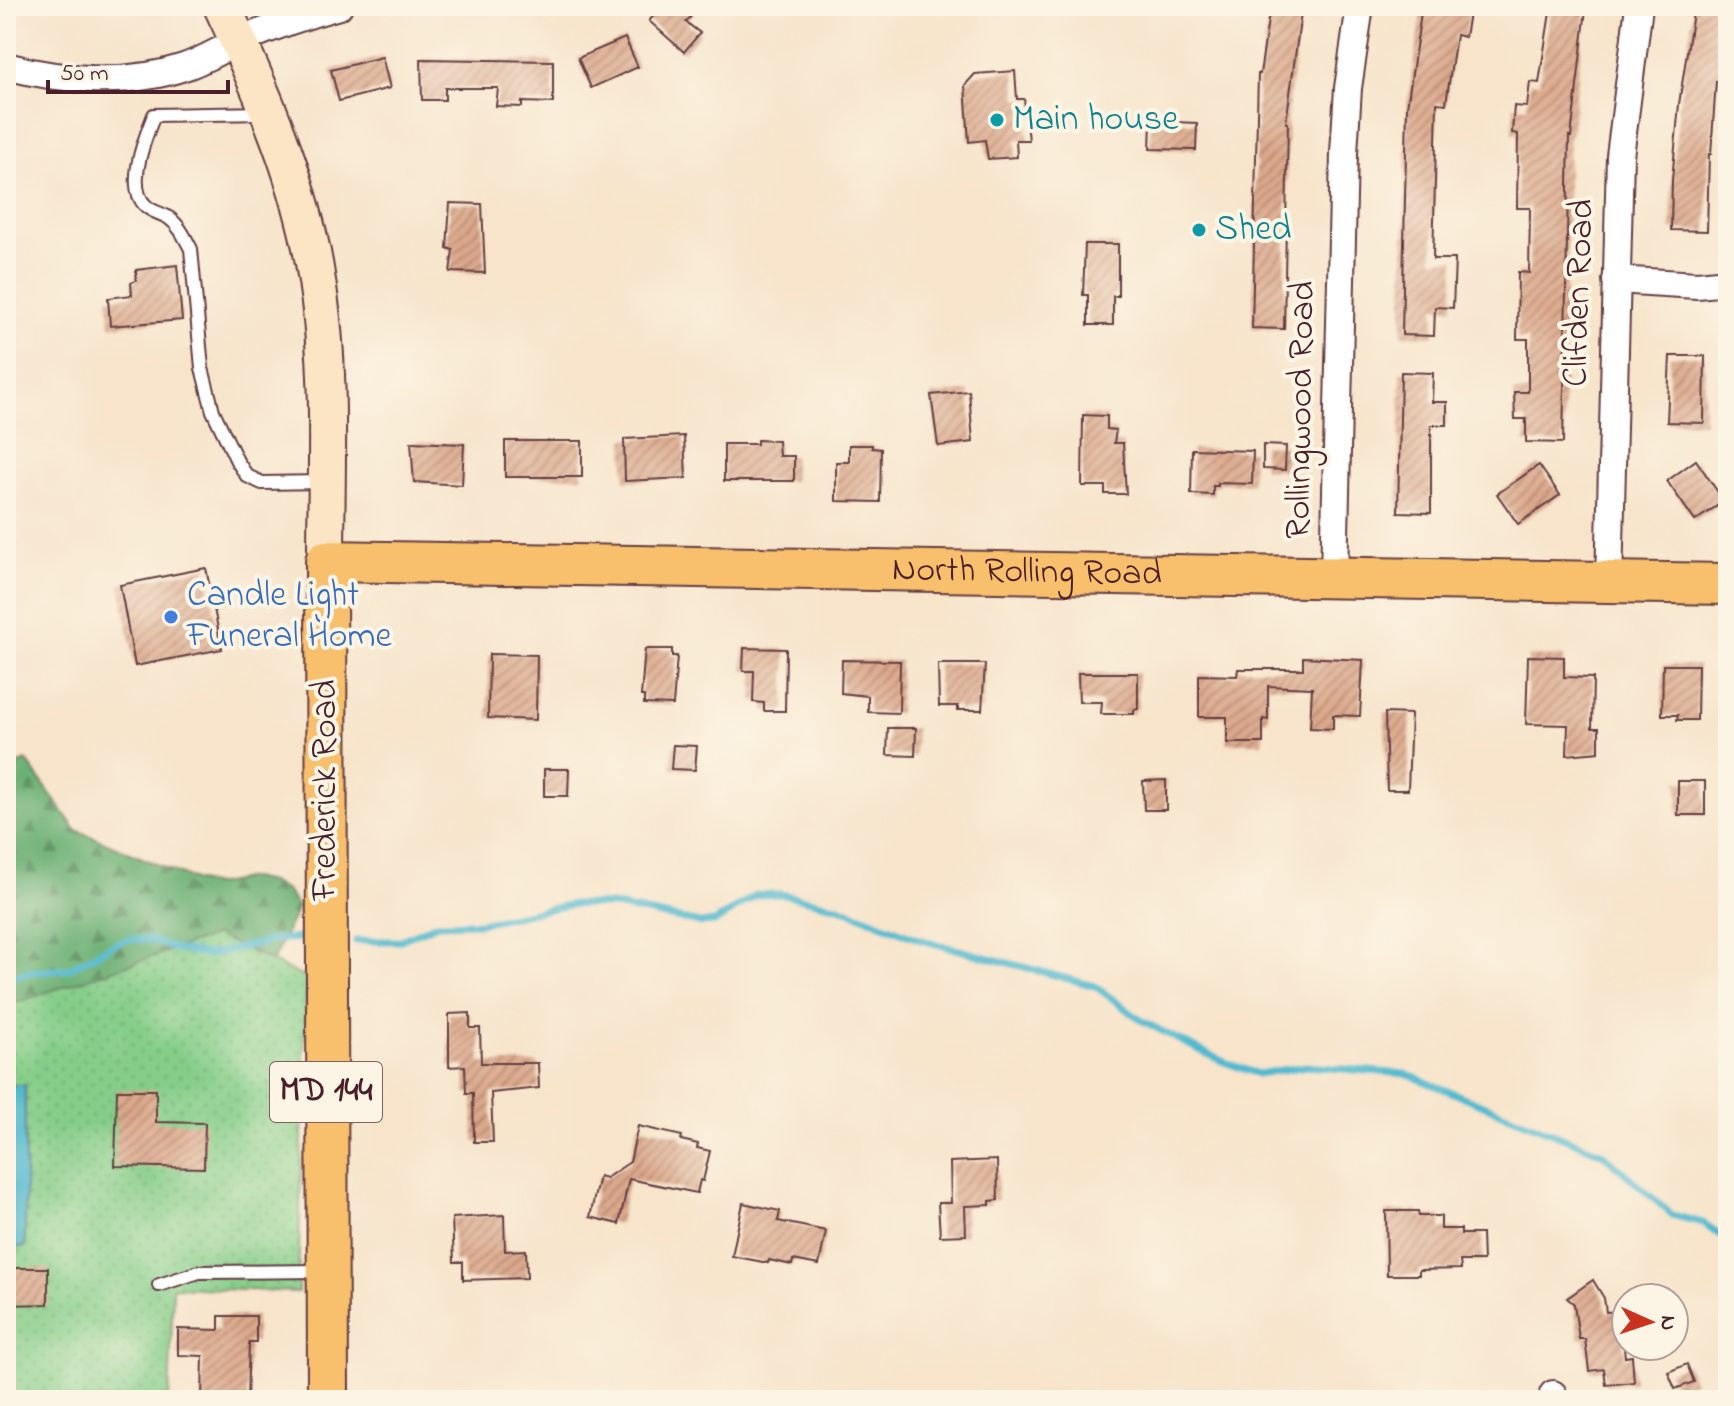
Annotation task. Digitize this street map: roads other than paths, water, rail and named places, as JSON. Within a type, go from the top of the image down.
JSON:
[{"type":"main road","name":"Frederick Road","points":[[222,6],[290,172],[317,279],[324,338],[327,403],[328,1400]]},
{"type":"main road","name":"North Rolling Road","points":[[326,561],[1728,584]]},
{"type":"street","points":[[6,66],[30,73],[72,78],[157,75],[185,67],[305,16],[339,6]]},
{"type":"street","name":"Rollingwood Road","points":[[1334,578],[1344,153],[1348,88],[1360,6]]},
{"type":"street","name":"Clifden Road","points":[[1609,583],[1620,156],[1639,6]]},
{"type":"street","points":[[1616,280],[1697,285],[1728,282]]},
{"type":"lane","points":[[268,113],[154,115],[140,150],[139,199],[148,209],[169,219],[182,232],[191,249],[202,368],[213,411],[237,461],[247,476],[262,483],[326,482]]},
{"type":"lane","points":[[159,1285],[199,1272],[326,1271]]},
{"type":"water","points":[[6,1085],[25,1085],[25,1247],[6,1247]]},
{"type":"waterway","points":[[356,941],[399,941],[437,924],[480,923],[574,904],[611,905],[700,923],[715,922],[756,895],[781,894],[839,907],[918,939],[1095,986],[1141,1020],[1224,1062],[1258,1074],[1306,1066],[1406,1074],[1602,1153],[1672,1215],[1703,1223],[1728,1240]]},
{"type":"waterway","points":[[6,978],[30,972],[69,969],[112,945],[130,939],[150,940],[178,950],[209,955],[273,940],[299,938]]},
{"type":"place","name":"Main house","points":[[997,120]]},
{"type":"place","name":"Shed","points":[[1199,230]]},
{"type":"place","name":"Candle Light Funeral Home","points":[[171,617]]}]
